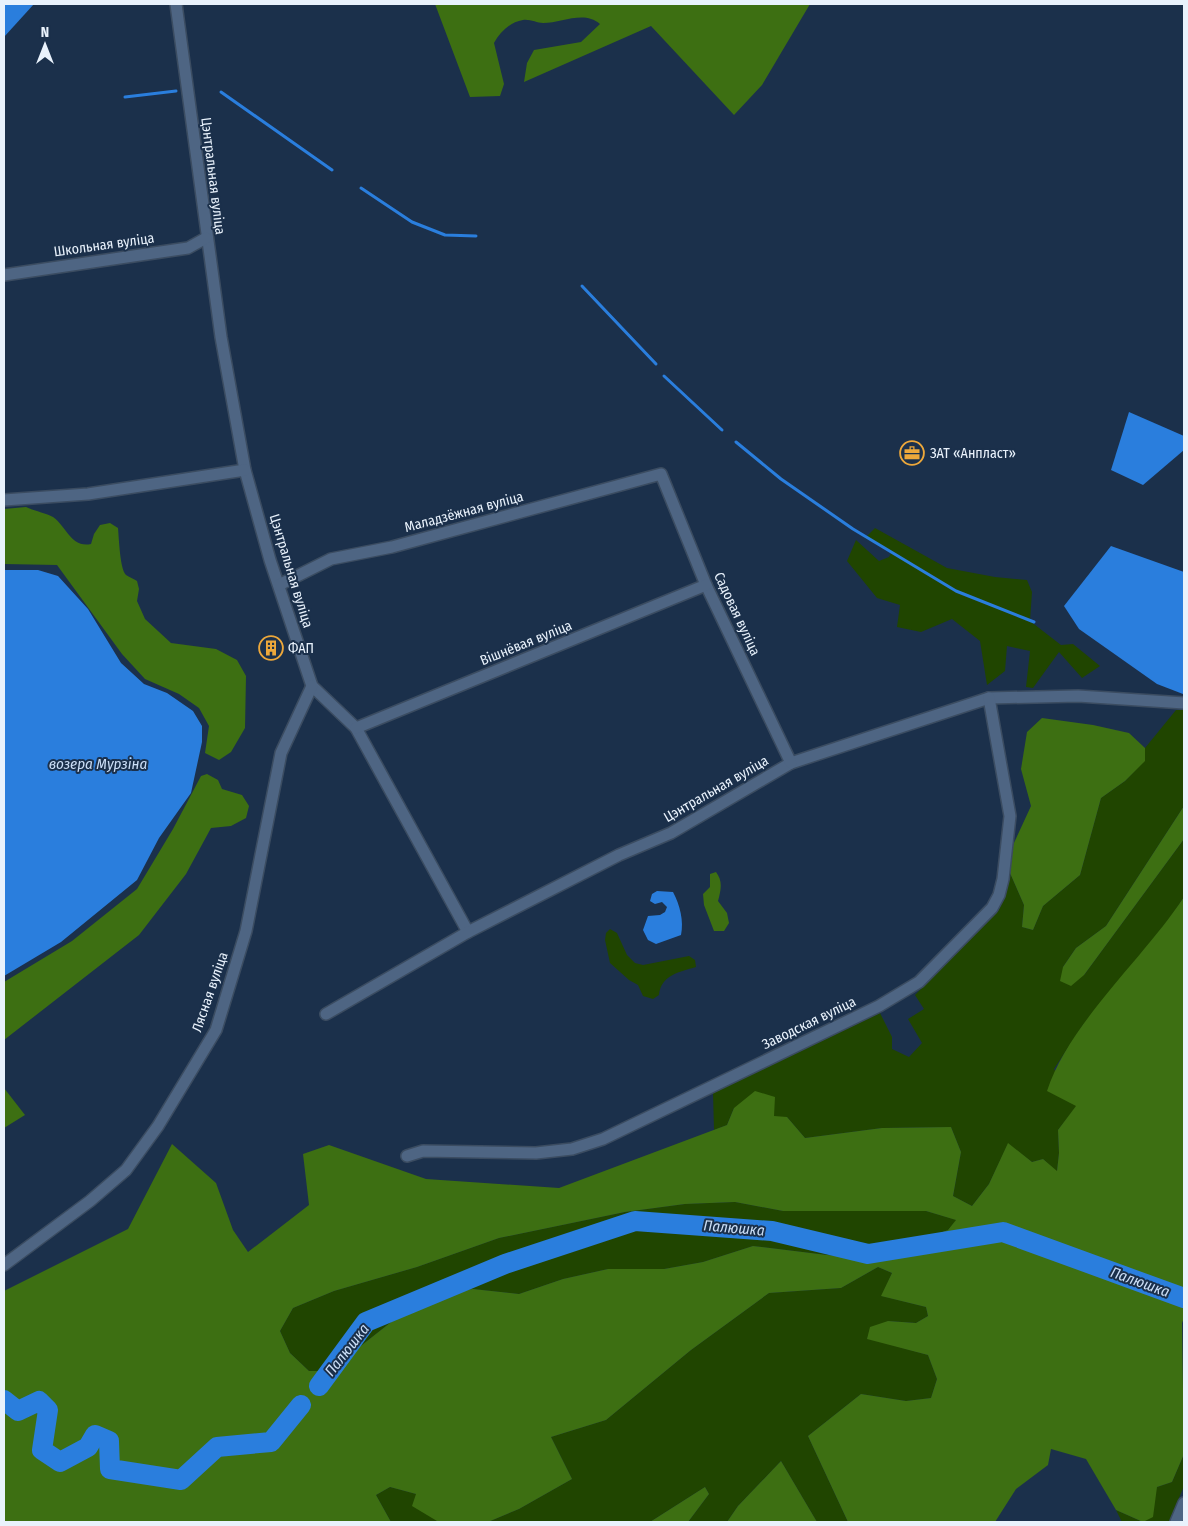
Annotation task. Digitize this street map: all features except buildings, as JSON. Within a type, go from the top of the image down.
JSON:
[{"type":"street","name":"Цэнтральная вуліца","points":[[176,4],[206,238],[244,470],[279,585],[312,686],[356,728],[468,932]]},
{"type":"street","name":"Школьная вуліца","points":[[4,275],[188,248],[206,238]]},
{"type":"street","points":[[4,500],[88,494],[244,470]]},
{"type":"street","name":"Маладзёжная вуліца","points":[[279,585],[331,559],[392,547],[661,474]]},
{"type":"street","name":"Садовая вуліца","points":[[661,474],[706,585],[791,763]]},
{"type":"street","name":"Вішнёвая вуліца","points":[[356,728],[706,585]]},
{"type":"street","name":"Лясная вуліца","points":[[4,1265],[90,1201],[126,1170],[158,1126],[216,1030],[246,931],[282,753],[312,686]]},
{"type":"street","name":"Цэнтральная вуліца","points":[[326,1014],[468,932],[619,854],[671,833],[791,763],[989,698],[1078,696],[1184,703]]},
{"type":"street","name":"Заводская вуліца","points":[[407,1156],[424,1151],[536,1153],[572,1149],[603,1139],[879,1006],[920,982],[992,908],[999,895],[1010,816],[989,698]]},
{"type":"street","points":[[1176,1522],[1184,1503]]},
{"type":"green space","points":[[435,4],[810,4],[762,85],[734,115],[651,26],[524,82],[527,63],[534,50],[581,42],[600,24],[587,18],[573,18],[543,23],[523,20],[510,25],[502,31],[494,43],[504,84],[500,96],[470,97]]},
{"type":"green space","points":[[26,507],[53,517],[79,543],[91,544],[94,534],[100,525],[110,523],[118,528],[122,567],[126,575],[137,581],[139,589],[137,601],[145,619],[171,643],[216,649],[237,660],[246,676],[245,728],[231,752],[219,760],[205,753],[209,726],[199,708],[179,694],[145,679],[122,654],[57,565],[4,564],[4,509]]},
{"type":"green space","points":[[875,528],[947,568],[995,577],[1027,580],[1032,592],[1030,621],[1061,645],[1073,644],[1100,666],[1082,678],[1059,652],[1033,688],[1026,687],[1030,651],[1007,646],[1005,671],[987,685],[980,641],[952,619],[921,632],[897,627],[900,605],[877,598],[847,561],[856,540],[879,561],[889,557],[892,551],[865,538]]},
{"type":"green space","points":[[1176,710],[1184,710],[1184,806],[1106,926],[1076,948],[1063,967],[1084,975],[1184,839],[1184,897],[1171,917],[1083,1025],[1054,1069],[1077,1106],[1058,1130],[1059,1153],[1057,1172],[1043,1159],[1032,1162],[1008,1144],[989,1184],[972,1206],[953,1196],[961,1152],[951,1127],[882,1128],[805,1138],[787,1117],[774,1117],[734,1108],[727,1125],[714,1130],[713,1093],[880,1013],[892,1037],[892,1049],[909,1057],[922,1043],[908,1019],[924,1009],[915,995],[998,911],[1005,897],[1010,873],[1024,905],[1022,927],[1033,930],[1043,906],[1080,875],[1101,798],[1125,781],[1144,761],[1145,748]]},
{"type":"green space","points":[[1042,718],[1093,725],[1129,733],[1145,748],[1145,761],[1125,781],[1101,798],[1080,875],[1043,906],[1033,930],[1022,927],[1024,905],[1010,873],[1013,845],[1031,806],[1021,769],[1027,732]]},
{"type":"green space","points":[[207,774],[218,780],[222,789],[242,795],[249,806],[246,818],[231,826],[211,828],[186,874],[139,935],[4,1040],[4,982],[72,941],[137,889],[173,829],[201,776]]},
{"type":"green space","points":[[1184,806],[1184,839],[1084,975],[1071,986],[1060,981],[1063,967],[1076,948],[1106,926]]},
{"type":"green space","points":[[716,872],[721,886],[718,901],[727,913],[729,923],[724,931],[714,931],[704,905],[703,894],[710,887],[710,874]]},
{"type":"green space","points":[[1184,897],[1184,1318],[1182,1323],[1184,1454],[1172,1482],[1157,1487],[1153,1517],[1143,1522],[1116,1510],[1086,1459],[1051,1449],[1048,1465],[1016,1489],[995,1522],[848,1522],[808,1436],[861,1394],[906,1401],[931,1398],[937,1379],[928,1355],[867,1339],[870,1327],[888,1321],[916,1323],[928,1316],[926,1307],[881,1296],[892,1273],[878,1267],[841,1288],[769,1293],[691,1350],[606,1420],[551,1437],[572,1479],[519,1509],[488,1522],[437,1521],[412,1506],[416,1494],[390,1487],[376,1495],[391,1522],[4,1522],[4,1291],[128,1229],[172,1144],[216,1183],[233,1230],[248,1252],[309,1205],[303,1154],[329,1145],[426,1179],[559,1188],[727,1125],[734,1108],[755,1091],[775,1097],[774,1116],[787,1117],[805,1138],[882,1128],[951,1127],[961,1152],[953,1196],[972,1206],[989,1184],[1008,1143],[1032,1162],[1043,1159],[1057,1171],[1059,1153],[1058,1130],[1076,1106],[1047,1091],[1058,1066],[1089,1016],[1168,920]],"holes":[[[735,1202],[783,1211],[926,1211],[956,1220],[948,1230],[874,1258],[827,1255],[753,1246],[703,1262],[664,1269],[608,1269],[563,1279],[519,1294],[473,1289],[434,1293],[400,1315],[329,1371],[309,1371],[290,1353],[280,1331],[293,1308],[334,1291],[417,1267],[499,1238],[625,1212],[685,1204]]]},
{"type":"green space","points":[[610,929],[617,933],[627,955],[635,963],[643,965],[689,956],[695,960],[696,967],[672,975],[663,983],[659,995],[653,999],[643,996],[638,985],[629,980],[610,963],[605,940],[606,933]]},
{"type":"green space","points":[[4,1088],[25,1115],[4,1128]]},
{"type":"green space","points":[[735,1202],[783,1211],[926,1211],[957,1220],[948,1230],[874,1258],[827,1255],[753,1246],[703,1262],[664,1269],[608,1269],[563,1279],[519,1294],[473,1289],[435,1293],[400,1315],[329,1371],[309,1371],[290,1353],[280,1331],[293,1308],[334,1291],[417,1267],[499,1238],[625,1212],[685,1204]]},
{"type":"green space","points":[[878,1267],[892,1273],[882,1296],[926,1307],[928,1316],[916,1323],[888,1321],[867,1338],[928,1355],[937,1379],[931,1398],[906,1401],[861,1394],[808,1436],[848,1522],[817,1522],[781,1461],[738,1506],[727,1522],[688,1522],[709,1494],[705,1487],[650,1522],[488,1522],[519,1509],[572,1479],[551,1437],[606,1420],[691,1350],[769,1293],[841,1288]]},
{"type":"green space","points":[[1184,1454],[1184,1486],[1169,1522],[1143,1522],[1157,1487],[1172,1482]]},
{"type":"green space","points":[[781,1461],[817,1522],[727,1522],[738,1506]]},
{"type":"green space","points":[[390,1487],[416,1494],[437,1520],[448,1522],[391,1522],[376,1495]]},
{"type":"green space","points":[[705,1487],[709,1494],[688,1522],[650,1522]]},
{"type":"green space","points":[[1116,1510],[1143,1522],[1122,1522]]},
{"type":"water","points":[[4,4],[34,4],[4,37]]},
{"type":"water","points":[[1129,412],[1184,436],[1184,450],[1143,485],[1111,470]]},
{"type":"water","points":[[1111,546],[1184,572],[1183,694],[1157,684],[1079,629],[1064,606]]},
{"type":"water","name":"возера Мурзіна","points":[[4,570],[38,570],[58,576],[88,609],[121,663],[144,684],[167,693],[193,711],[202,726],[202,742],[191,793],[159,838],[137,880],[61,942],[4,976]]},
{"type":"water","points":[[657,891],[673,892],[678,902],[682,924],[681,935],[656,944],[648,940],[643,930],[648,916],[660,915],[665,912],[667,907],[662,902],[655,904],[650,901],[652,894]]},
{"type":"waterway","points":[[125,97],[176,91]]},
{"type":"waterway","points":[[221,92],[332,170]]},
{"type":"waterway","points":[[361,188],[412,222],[445,235],[476,236]]},
{"type":"waterway","points":[[582,286],[656,364]]},
{"type":"waterway","points":[[664,376],[722,430]]},
{"type":"waterway","points":[[736,442],[781,479],[853,529],[956,591],[1034,622]]},
{"type":"waterway","name":"Палюшка","points":[[319,1386],[366,1322],[505,1264],[635,1221],[772,1231],[868,1254],[1003,1232],[1184,1298]]},
{"type":"waterway","name":"Палюшка","points":[[4,1400],[18,1411],[39,1401],[48,1410],[42,1450],[60,1462],[88,1447],[95,1435],[109,1441],[110,1469],[181,1480],[217,1447],[271,1442],[301,1405]]},
{"type":"place","name":"ЗАТ «Анпласт»","points":[[912,453]]},
{"type":"place","name":"ФАП","points":[[271,648]]}]
